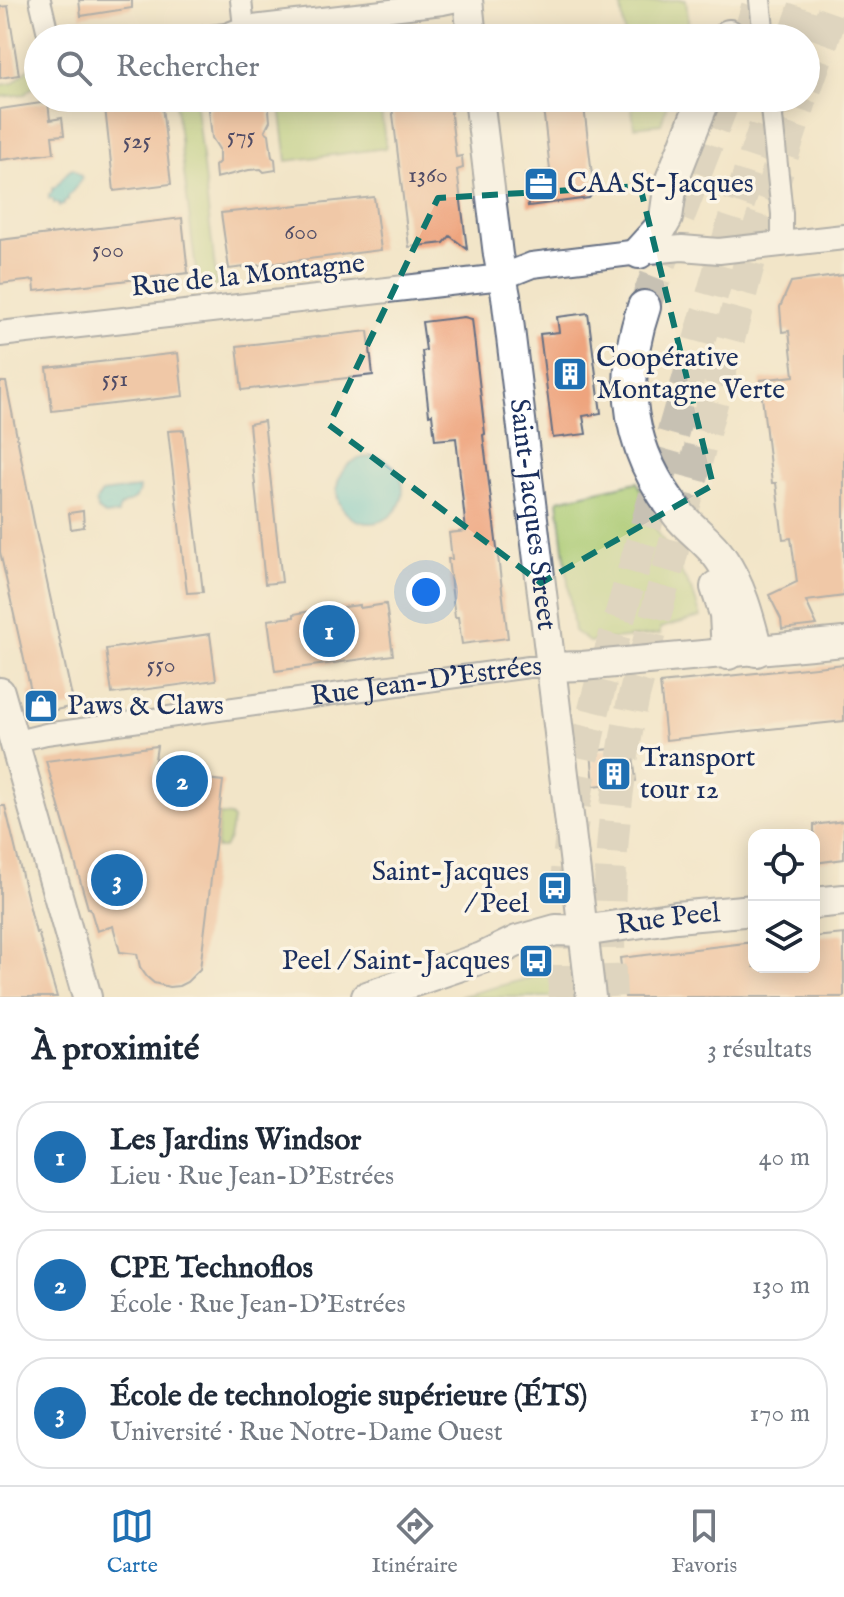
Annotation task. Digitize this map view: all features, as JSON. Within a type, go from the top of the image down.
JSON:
[{"type":"highway","points":[[639,252],[659,230],[667,215],[671,182],[698,112]]},
{"type":"highway","points":[[644,307],[630,364],[633,424],[649,470],[661,490],[683,520],[718,554],[726,567],[742,603],[742,652]]},
{"type":"main road","points":[[465,0],[469,24]]},
{"type":"main road","name":"Saint-Jacques Street","points":[[481,112],[591,997]]},
{"type":"main road","name":"Rue Jean-D'Estrées","points":[[551,667],[844,642]]},
{"type":"main road","points":[[0,692],[87,997]]},
{"type":"main road","points":[[820,902],[844,900]]},
{"type":"main road","name":"Rue Peel","points":[[367,997],[482,958],[521,955],[556,946],[583,931],[676,917],[748,911]]},
{"type":"street","points":[[40,0],[46,24]]},
{"type":"street","points":[[241,0],[244,24]]},
{"type":"street","points":[[270,24],[465,0]]},
{"type":"street","points":[[760,0],[763,24]]},
{"type":"street","points":[[771,112],[782,244]]},
{"type":"street","name":"Rue de la Montagne","points":[[0,334],[502,277],[525,267],[639,252],[682,248],[719,251],[844,237]]},
{"type":"street","name":"Rue de la Montagne","points":[[502,277],[528,282],[559,279],[682,264],[719,251]]},
{"type":"street","name":"Rue Jean-D'Estrées","points":[[13,742],[58,732],[529,667],[551,667]]},
{"type":"highlighted area","points":[[640,186],[713,485],[541,583],[329,425],[438,198]]},
{"type":"green space","points":[[686,0],[689,24],[623,24],[621,6]]},
{"type":"green space","points":[[24,73],[24,94],[0,97],[0,85],[13,83]]},
{"type":"green space","points":[[177,112],[197,112],[217,286],[198,288]]},
{"type":"green space","points":[[281,112],[381,112],[386,148],[287,161]]},
{"type":"green space","points":[[632,112],[665,112],[661,124],[634,127]]},
{"type":"green space","points":[[637,482],[644,495],[646,511],[693,593],[701,617],[660,628],[660,634],[589,642],[574,631],[558,500]]},
{"type":"green space","points":[[219,815],[233,819],[224,848],[216,848]]},
{"type":"green space","points":[[549,973],[555,976],[558,997],[458,997]]},
{"type":"water","points":[[73,169],[82,179],[64,205],[59,206],[59,203],[49,199],[49,194]]},
{"type":"water","points":[[370,457],[393,467],[403,490],[393,513],[370,523],[347,513],[337,490],[347,467]]},
{"type":"water","points":[[139,488],[135,498],[122,506],[118,514],[105,515],[98,510],[96,501],[102,493]]},
{"type":"building","points":[[79,0],[132,0],[132,8],[81,16]]},
{"type":"building","points":[[8,6],[19,75],[0,78],[0,7]]},
{"type":"building","points":[[24,106],[24,112],[49,112],[50,120],[62,118],[64,135],[52,136],[54,153],[0,160],[0,109]]},
{"type":"building","points":[[106,112],[163,112],[171,184],[114,191]]},
{"type":"building","points":[[209,112],[269,112],[270,121],[265,131],[269,134],[276,170],[249,170],[216,178],[219,149],[212,138]]},
{"type":"building","points":[[393,112],[451,112],[456,157],[462,156],[463,168],[457,170],[467,249],[450,236],[444,243],[409,247]]},
{"type":"building","points":[[544,112],[585,112],[594,192],[589,198],[528,206],[525,174],[550,170]]},
{"type":"building","points":[[374,197],[381,250],[229,269],[221,213]]},
{"type":"building","points":[[182,218],[188,273],[35,291],[34,280],[0,284],[0,240]]},
{"type":"building","points":[[844,275],[844,596],[806,601],[817,625],[782,629],[781,619],[769,595],[797,582],[791,538],[783,539],[776,483],[772,483],[760,380],[794,376],[789,331],[782,332],[780,307],[791,282]]},
{"type":"building","name":"Coopérative Montagne Verte","points":[[588,313],[601,413],[583,416],[586,434],[553,438],[540,334],[559,332],[557,317]]},
{"type":"building","points":[[464,317],[472,319],[508,638],[462,644],[458,617],[455,617],[448,559],[452,559],[449,533],[466,531],[456,438],[435,440],[432,414],[429,415],[422,322]]},
{"type":"building","points":[[368,331],[373,375],[242,390],[237,346]]},
{"type":"building","points":[[178,353],[183,396],[52,411],[47,368]]},
{"type":"building","points":[[0,382],[6,382],[74,706],[42,713],[32,707],[28,692],[31,691],[0,552]]},
{"type":"building","points":[[264,421],[282,582],[265,584],[249,424]]},
{"type":"building","points":[[184,430],[203,592],[187,593],[168,431]]},
{"type":"building","points":[[83,511],[84,527],[71,529],[69,513]]},
{"type":"building","points":[[386,604],[393,655],[275,671],[268,620],[311,611]]},
{"type":"building","points":[[210,634],[216,680],[112,694],[106,649]]},
{"type":"building","points":[[844,664],[844,721],[666,740],[660,683]]},
{"type":"building","points":[[157,746],[153,773],[223,781],[200,969],[187,982],[169,987],[154,983],[147,977],[140,967],[137,954],[120,952],[113,926],[97,931],[46,761]]},
{"type":"building","name":"Transport tour 12","points":[[632,747],[636,781],[594,786],[591,751]]},
{"type":"building","points":[[0,806],[5,806],[36,933],[57,997],[0,997]]},
{"type":"building","points":[[844,821],[844,859],[820,862],[820,829],[814,829],[814,825]]},
{"type":"building","points":[[844,934],[844,997],[625,997],[620,958],[748,943],[748,973],[820,973],[820,936]]},
{"type":"tunnel","points":[[752,24],[759,0]]},
{"type":"tunnel","points":[[799,24],[807,0]]},
{"type":"tunnel","points":[[820,48],[837,0]]},
{"type":"tunnel","points":[[644,307],[720,112]]},
{"type":"tunnel","points":[[564,997],[564,917],[570,838],[591,722],[733,222],[769,112]]},
{"type":"tunnel","points":[[611,997],[609,921],[612,845],[634,696],[757,234],[797,112]]},
{"type":"place","name":"CAA St-Jacques","points":[[541,184]]},
{"type":"place","name":"Coopérative Montagne Verte","points":[[570,374]]},
{"type":"place","name":"Les Jardins Windsor","points":[[329,631]]},
{"type":"place","name":"Paws & Claws","points":[[41,706]]},
{"type":"place","name":"Transport tour 12","points":[[614,774]]},
{"type":"place","name":"CPE Technoflos","points":[[182,781]]},
{"type":"place","name":"École de technologie supérieure (ÉTS)","points":[[117,880]]},
{"type":"place","name":"Saint-Jacques / Peel","points":[[555,888]]},
{"type":"place","name":"Peel / Saint-Jacques","points":[[536,961]]}]
